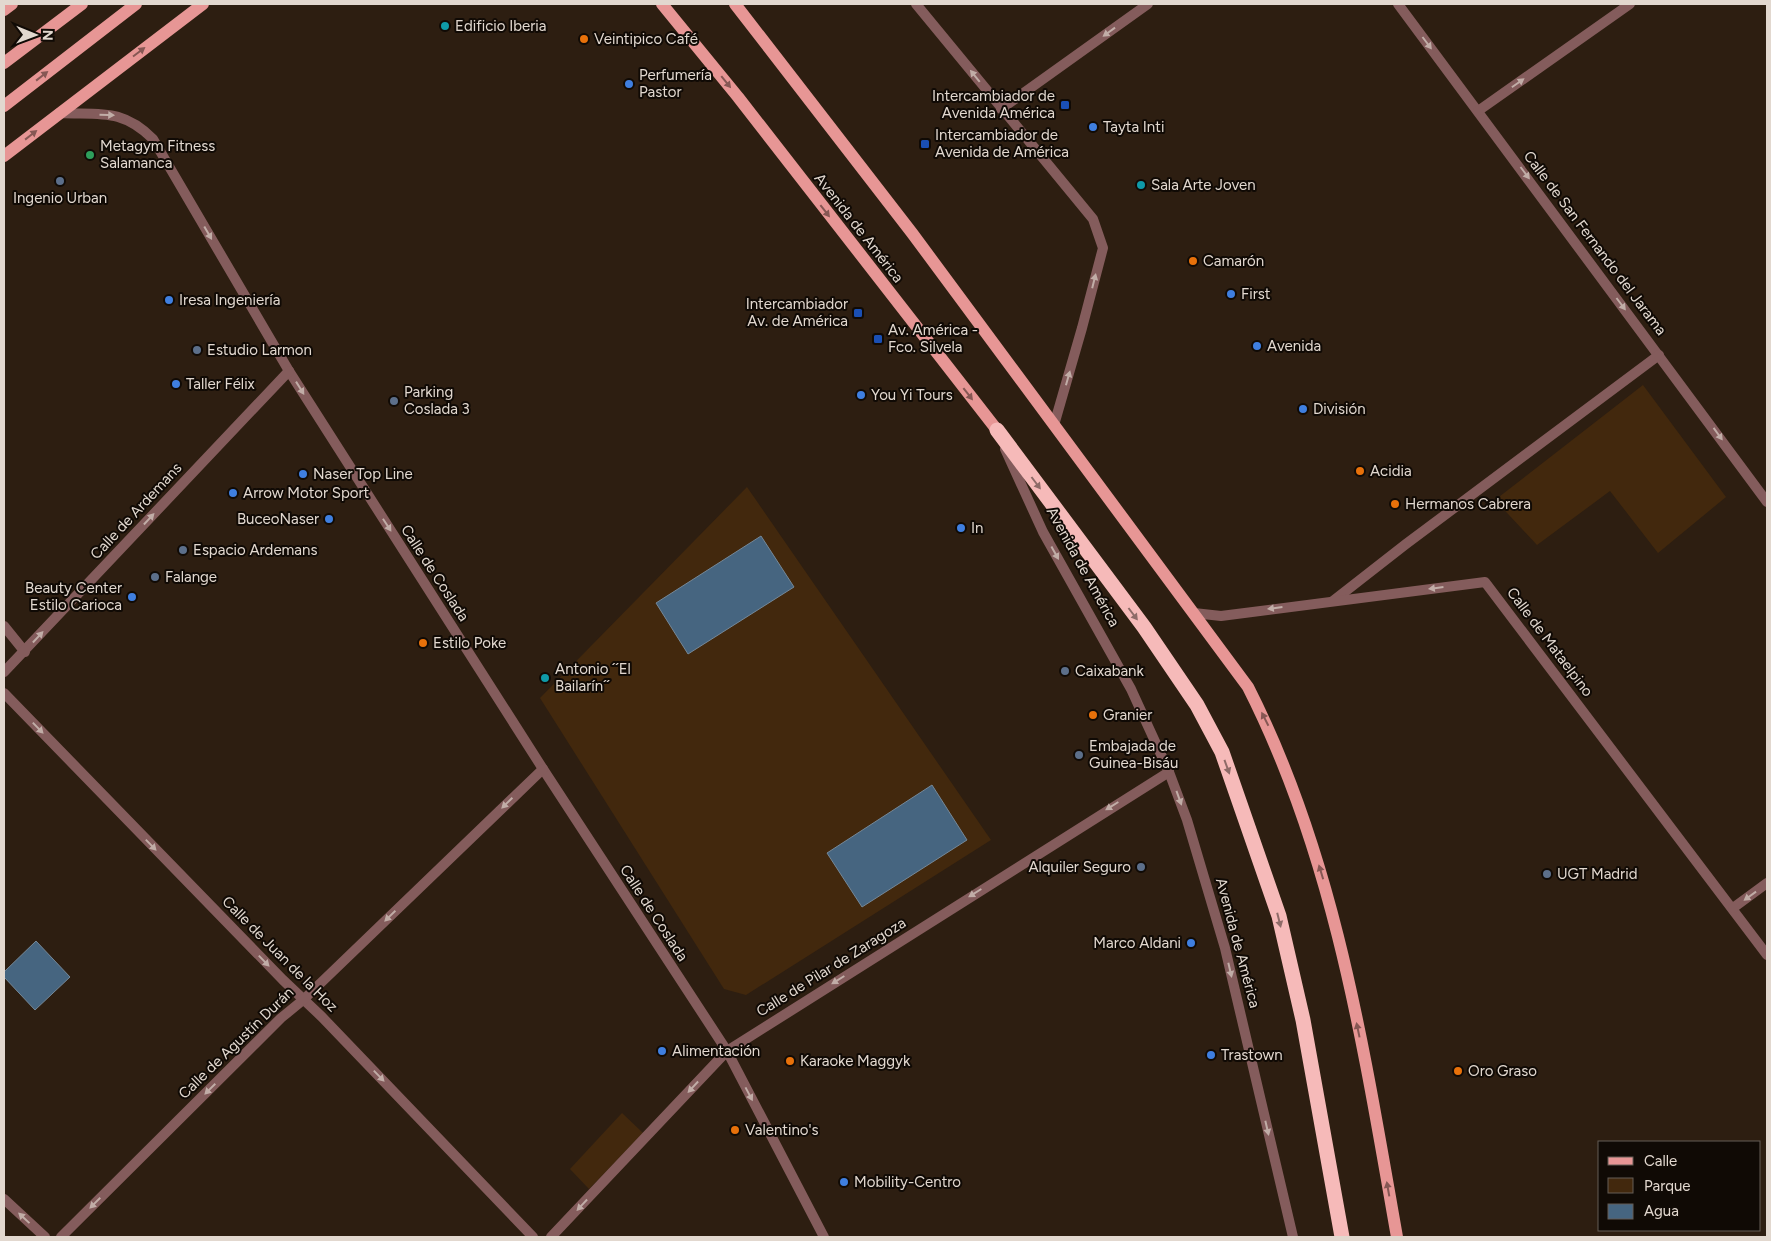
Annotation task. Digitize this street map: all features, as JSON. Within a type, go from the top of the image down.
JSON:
[{"type":"highway","points":[[997,430],[1144,628],[1197,705],[1222,752],[1279,916],[1302,1020],[1342,1237]]},
{"type":"main road","points":[[4,10],[12,4]]},
{"type":"main road","points":[[4,64],[82,4]]},
{"type":"main road","points":[[4,106],[136,4]]},
{"type":"main road","points":[[4,156],[203,4]]},
{"type":"main road","name":"Avenida de América","points":[[662,4],[738,97],[997,430]]},
{"type":"main road","points":[[735,4],[912,234],[1248,687],[1270,729],[1304,818],[1332,911],[1373,1100],[1397,1237]]},
{"type":"street","points":[[916,4],[1093,219],[1103,248],[1054,425]]},
{"type":"street","points":[[1001,109],[1148,4]]},
{"type":"street","name":"Calle de San Fernando del Jarama","points":[[1398,4],[1767,502]]},
{"type":"street","points":[[1478,111],[1630,4]]},
{"type":"street","name":"Calle de Coslada","points":[[59,113],[120,115],[139,125],[153,140],[289,370],[542,769],[727,1051],[824,1237]]},
{"type":"street","points":[[1332,601],[1659,355]]},
{"type":"street","name":"Calle de Ardemans","points":[[4,672],[25,652],[289,370]]},
{"type":"street","name":"Avenida de América","points":[[997,430],[1043,532],[1132,689],[1169,772],[1187,820],[1225,948],[1293,1237]]},
{"type":"street","name":"Calle de Mataelpino","points":[[1194,612],[1221,616],[1485,582],[1767,956]]},
{"type":"street","points":[[4,626],[25,652]]},
{"type":"street","name":"Calle de Juan de la Hoz","points":[[4,693],[303,1000],[322,1017],[533,1237]]},
{"type":"street","name":"Calle de Agustín Durán","points":[[61,1237],[281,1018],[303,1000],[542,769]]},
{"type":"street","name":"Calle de Pilar de Zaragoza","points":[[551,1237],[727,1051],[1169,772]]},
{"type":"street","points":[[1732,908],[1767,883]]},
{"type":"street","points":[[4,1199],[45,1237]]},
{"type":"green space","points":[[1643,385],[1726,497],[1658,553],[1610,491],[1537,545],[1495,500]]},
{"type":"green space","points":[[747,487],[991,840],[746,995],[724,989],[540,698]]},
{"type":"green space","points":[[622,1113],[643,1133],[589,1189],[570,1169]]},
{"type":"water","points":[[761,536],[794,587],[688,654],[656,603]]},
{"type":"water","points":[[932,785],[967,840],[862,907],[827,853]]},
{"type":"water","points":[[36,941],[70,977],[35,1010],[4,977],[4,972]]},
{"type":"place","name":"Edificio Iberia","points":[[445,26]]},
{"type":"place","name":"Veintipico Café","points":[[584,39]]},
{"type":"place","name":"Perfumería Pastor","points":[[629,84]]},
{"type":"place","name":"Intercambiador de Avenida América","points":[[1065,105]]},
{"type":"place","name":"Tayta Inti","points":[[1093,127]]},
{"type":"place","name":"Intercambiador de Avenida de América","points":[[925,144]]},
{"type":"place","name":"Metagym Fitness Salamanca","points":[[90,155]]},
{"type":"place","name":"Ingenio Urban","points":[[60,181]]},
{"type":"place","name":"Sala Arte Joven","points":[[1141,185]]},
{"type":"place","name":"Camarón","points":[[1193,261]]},
{"type":"place","name":"First","points":[[1231,294]]},
{"type":"place","name":"Iresa Ingeniería","points":[[169,300]]},
{"type":"place","name":"Intercambiador Av. de América","points":[[858,313]]},
{"type":"place","name":"Av. América - Fco. Silvela","points":[[878,339]]},
{"type":"place","name":"Avenida","points":[[1257,346]]},
{"type":"place","name":"Estudio Larmon","points":[[197,350]]},
{"type":"place","name":"Taller Félix","points":[[176,384]]},
{"type":"place","name":"You Yi Tours","points":[[861,395]]},
{"type":"place","name":"Parking Coslada 3","points":[[394,401]]},
{"type":"place","name":"División","points":[[1303,409]]},
{"type":"place","name":"Acidia","points":[[1360,471]]},
{"type":"place","name":"Naser Top Line","points":[[303,474]]},
{"type":"place","name":"Arrow Motor Sport","points":[[233,493]]},
{"type":"place","name":"Hermanos Cabrera","points":[[1395,504]]},
{"type":"place","name":"BuceoNaser","points":[[329,519]]},
{"type":"place","name":"In","points":[[961,528]]},
{"type":"place","name":"Espacio Ardemans","points":[[183,550]]},
{"type":"place","name":"Falange","points":[[155,577]]},
{"type":"place","name":"Beauty Center Estilo Carioca","points":[[132,597]]},
{"type":"place","name":"Estilo Poke","points":[[423,643]]},
{"type":"place","name":"Caixabank","points":[[1065,671]]},
{"type":"place","name":"Antonio ´´El Bailarín´´","points":[[545,678]]},
{"type":"place","name":"Granier","points":[[1093,715]]},
{"type":"place","name":"Embajada de Guinea-Bisáu","points":[[1079,755]]},
{"type":"place","name":"Alquiler Seguro","points":[[1141,867]]},
{"type":"place","name":"UGT Madrid","points":[[1547,874]]},
{"type":"place","name":"Marco Aldani","points":[[1191,943]]},
{"type":"place","name":"Alimentación","points":[[662,1051]]},
{"type":"place","name":"Trastown","points":[[1211,1055]]},
{"type":"place","name":"Karaoke Maggyk","points":[[790,1061]]},
{"type":"place","name":"Oro Graso","points":[[1458,1071]]},
{"type":"place","name":"Valentino's","points":[[735,1130]]},
{"type":"place","name":"Mobility-Centro","points":[[844,1182]]}]
